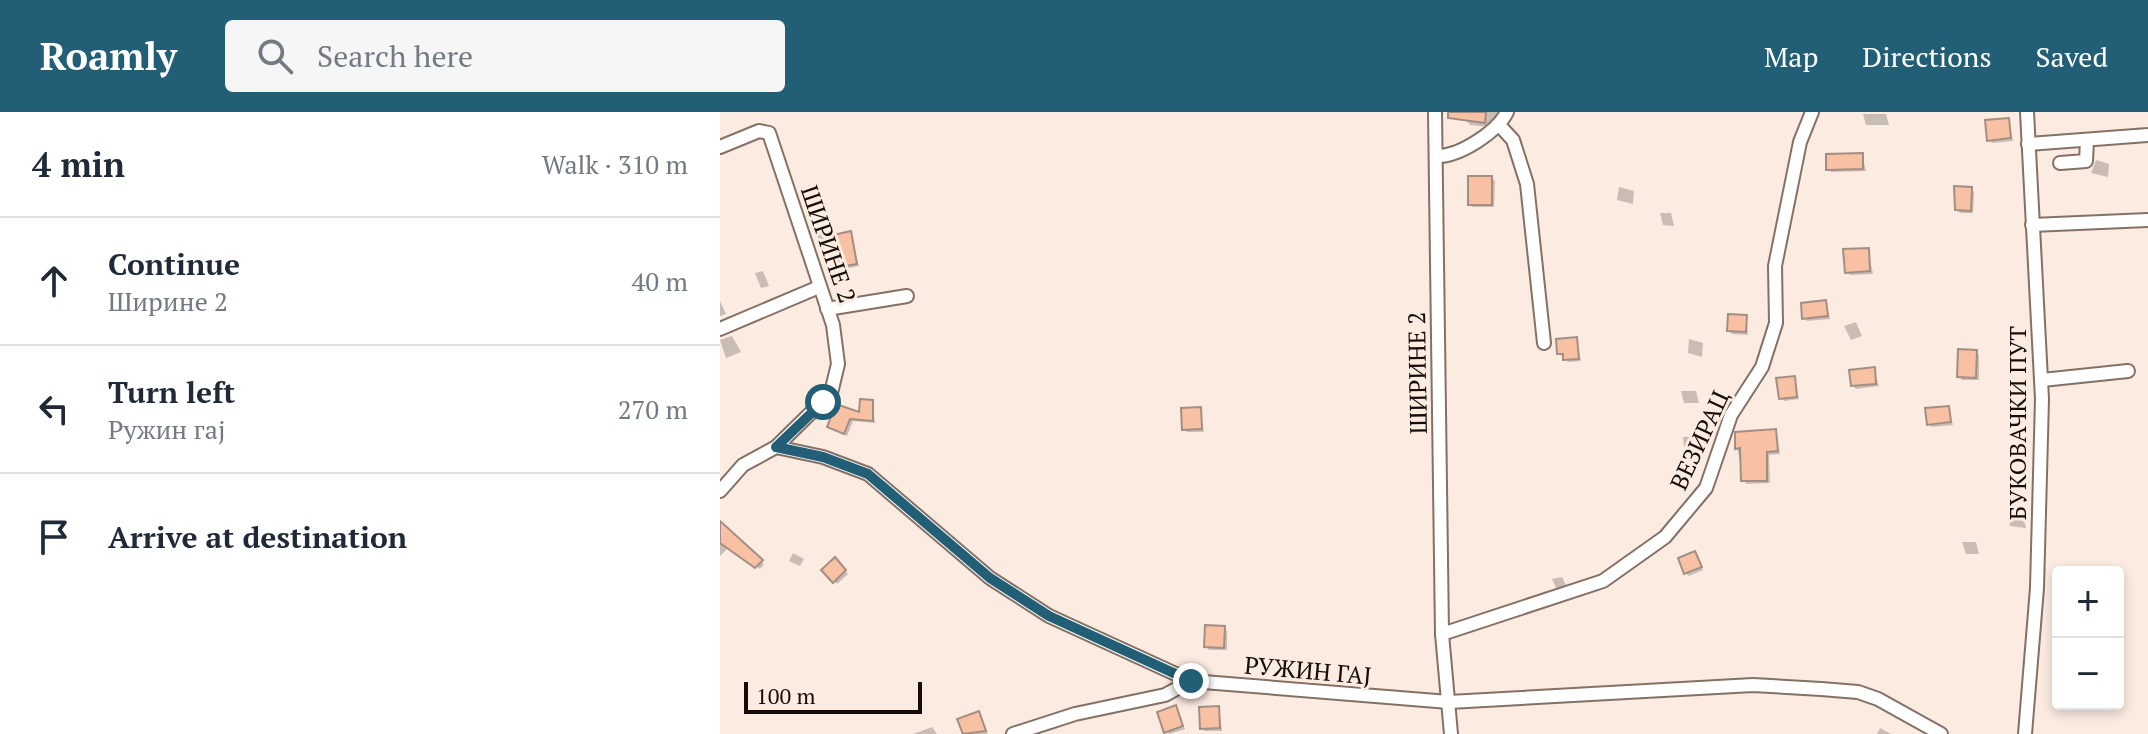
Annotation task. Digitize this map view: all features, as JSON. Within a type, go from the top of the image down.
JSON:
[{"type":"street","name":"ШИРИНЕ 2","points":[[1435,112],[1442,634]]},
{"type":"street","points":[[1436,156],[1446,156],[1500,126],[1507,112]]},
{"type":"street","name":"ВЕЗИРАЦ","points":[[1442,634],[1603,581],[1665,537],[1706,488],[1731,415],[1762,367],[1776,323],[1775,266],[1800,142],[1812,112]]},
{"type":"street","name":"БУКОВАЧКИ ПУТ","points":[[2025,734],[2037,588],[2042,380],[2027,112]]},
{"type":"street","points":[[1500,126],[1513,140],[1527,184],[1544,343]]},
{"type":"street","name":"ШИРИНЕ 2","points":[[720,147],[759,131],[769,133],[833,325],[838,364],[831,393],[776,447]]},
{"type":"street","points":[[2028,144],[2148,135]]},
{"type":"street","points":[[2060,163],[2086,161],[2087,140]]},
{"type":"street","points":[[2032,225],[2148,220]]},
{"type":"street","points":[[720,329],[819,287]]},
{"type":"street","points":[[827,309],[907,296]]},
{"type":"street","points":[[2042,380],[2128,371]]},
{"type":"street","points":[[720,491],[743,465],[776,447]]},
{"type":"street","name":"РУЖИН ГАЈ","points":[[776,447],[823,457],[868,474],[990,578],[1049,616],[1191,681],[1449,702],[1753,685],[1821,689],[1858,692],[1878,699],[1941,734]]},
{"type":"street","points":[[1442,634],[1451,734]]},
{"type":"street","points":[[1013,734],[1075,714],[1165,695],[1191,681]]},
{"type":"building","points":[[1448,112],[1486,112],[1485,123],[1448,118]]},
{"type":"building","points":[[2009,118],[2011,138],[1987,141],[1985,120]]},
{"type":"building","points":[[1863,153],[1863,169],[1826,170],[1826,154]]},
{"type":"building","points":[[1468,176],[1492,176],[1492,205],[1468,205]]},
{"type":"building","points":[[1954,186],[1972,187],[1971,211],[1955,210]]},
{"type":"building","points":[[851,231],[857,264],[839,267],[833,235]]},
{"type":"building","points":[[1869,248],[1870,271],[1845,273],[1843,249]]},
{"type":"building","points":[[1826,300],[1828,316],[1802,319],[1801,303]]},
{"type":"building","points":[[1728,314],[1747,315],[1746,332],[1727,331]]},
{"type":"building","points":[[1577,337],[1579,359],[1563,360],[1563,354],[1557,354],[1556,339]]},
{"type":"building","points":[[1958,349],[1977,350],[1976,378],[1957,377]]},
{"type":"building","points":[[1875,367],[1876,384],[1851,386],[1849,370]]},
{"type":"building","points":[[1795,376],[1797,397],[1779,399],[1776,378]]},
{"type":"building","points":[[860,399],[873,400],[873,421],[850,419],[844,434],[827,427],[836,404],[859,412]]},
{"type":"building","points":[[1949,406],[1951,422],[1927,425],[1925,408]]},
{"type":"building","points":[[1201,407],[1202,429],[1182,430],[1181,408]]},
{"type":"building","points":[[1776,429],[1778,451],[1767,452],[1767,481],[1741,481],[1740,448],[1735,449],[1735,432]]},
{"type":"building","points":[[720,521],[763,560],[755,568],[720,543]]},
{"type":"building","points":[[1695,551],[1702,567],[1684,574],[1678,558]]},
{"type":"building","points":[[835,557],[846,570],[833,583],[821,570]]},
{"type":"building","points":[[1205,625],[1225,626],[1224,648],[1204,647]]},
{"type":"building","points":[[1176,705],[1183,726],[1164,733],[1157,712]]},
{"type":"building","points":[[1219,706],[1220,728],[1200,729],[1199,707]]},
{"type":"building","points":[[979,711],[986,731],[963,734],[957,719]]},
{"type":"route","points":[[823,402],[776,447],[823,457],[868,474],[990,578],[1049,616],[1191,681]]}]
